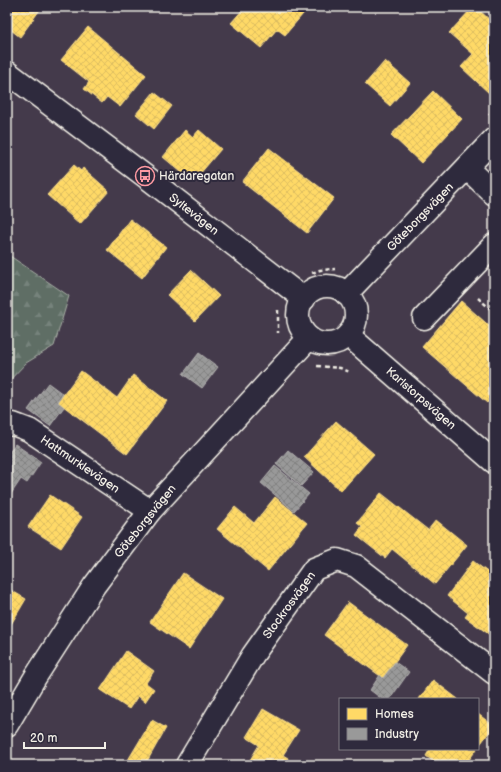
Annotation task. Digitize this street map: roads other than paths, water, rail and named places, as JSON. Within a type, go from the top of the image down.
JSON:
[{"type":"street","name":"Syltevägen","points":[[7,72],[304,298]]},
{"type":"street","name":"Göteborgsvägen","points":[[346,294],[494,139]]},
{"type":"street","points":[[467,168],[494,194]]},
{"type":"street","points":[[424,318],[493,249]]},
{"type":"street","points":[[321,287],[334,288],[346,294],[351,300],[356,314],[352,329],[348,335],[340,341],[329,344],[318,343],[309,338],[302,330],[298,317],[299,307],[308,293],[321,287]]},
{"type":"street","name":"Karlstorpsvägen","points":[[348,335],[494,462]]},
{"type":"street","name":"Göteborgsvägen","points":[[7,725],[36,676],[94,586],[150,511],[309,338]]},
{"type":"street","name":"Hattmurklevägen","points":[[7,425],[13,424],[29,430],[150,511]]},
{"type":"street","name":"Stockrosvägen","points":[[187,765],[253,655],[314,569],[337,560],[356,566],[494,673]]},
{"type":"place","name":"Härdaregatan","points":[[145,176]]}]
